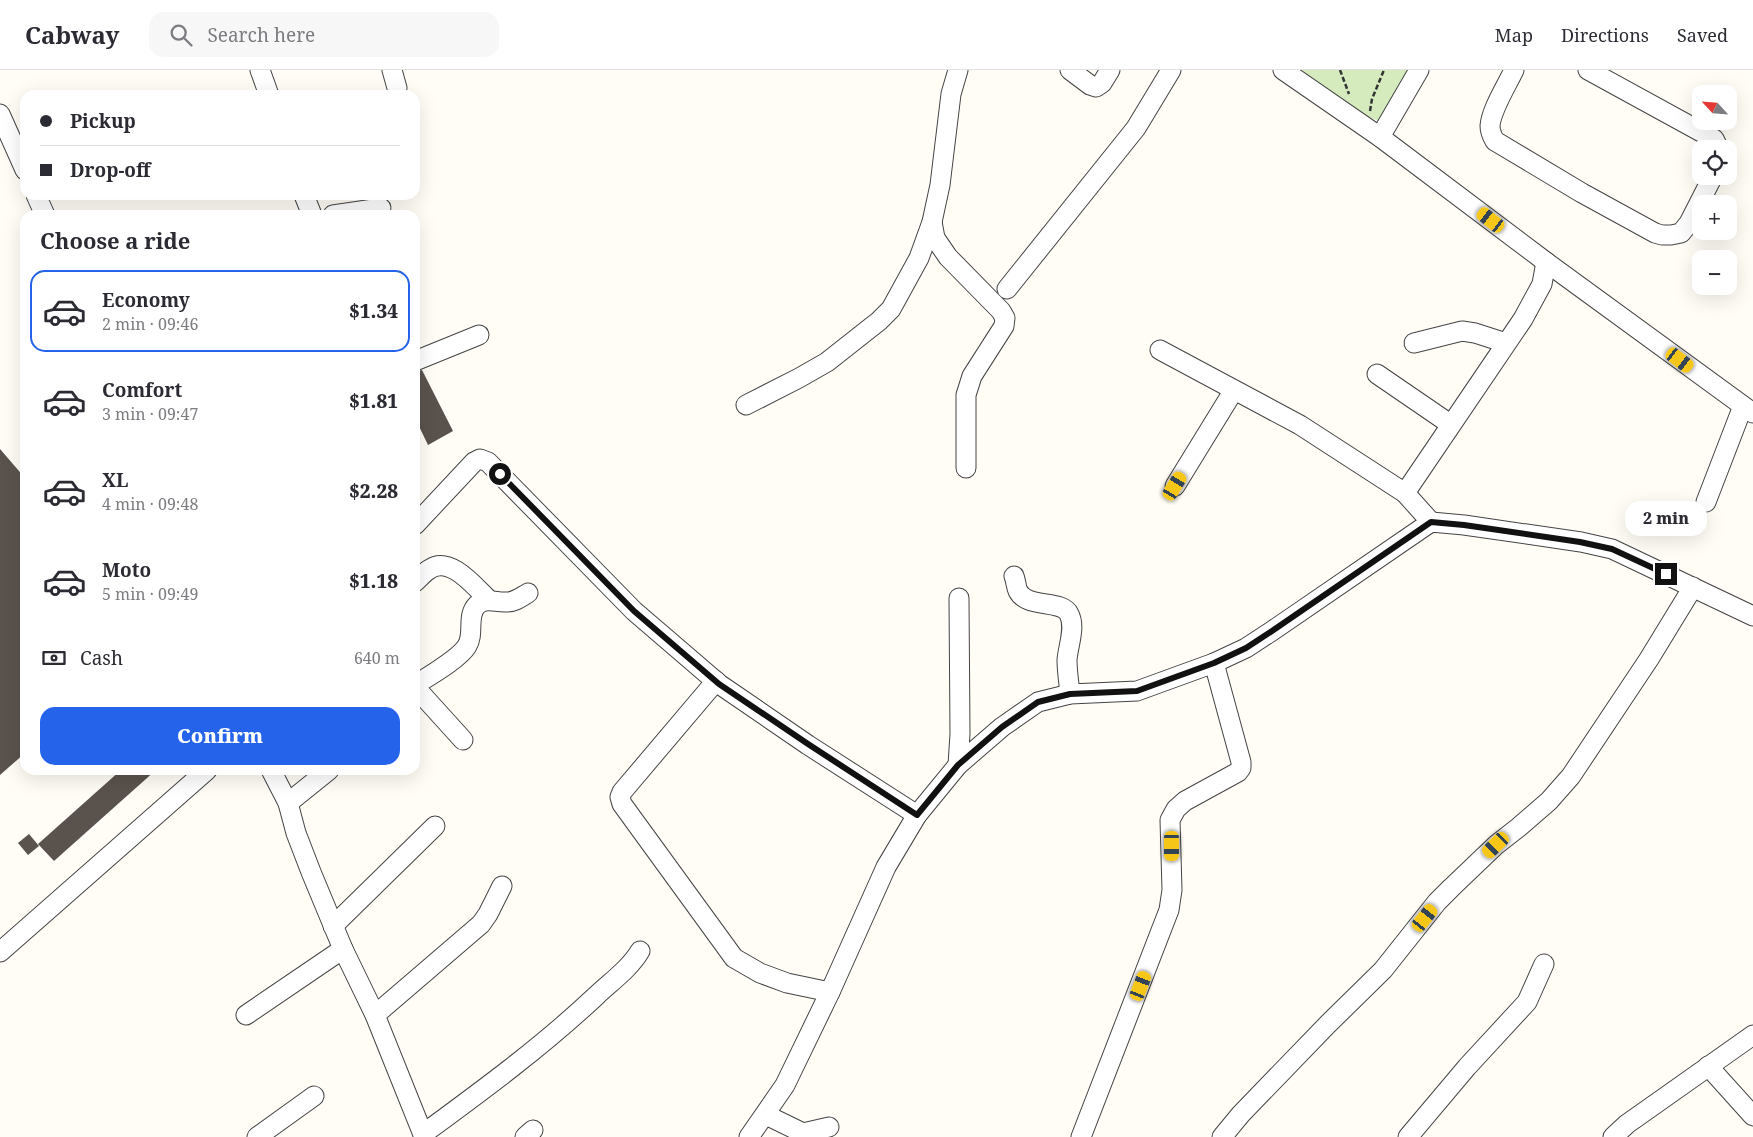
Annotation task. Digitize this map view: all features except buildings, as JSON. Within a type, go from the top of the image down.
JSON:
[{"type":"street","points":[[260,70],[267,90]]},
{"type":"street","points":[[746,405],[827,362],[879,321],[891,309],[919,258],[932,222],[940,185],[951,94],[958,70]]},
{"type":"street","points":[[1070,70],[1090,85],[1096,87],[1110,70]]},
{"type":"street","points":[[1007,289],[1136,128],[1171,70]]},
{"type":"street","points":[[1282,70],[1374,133],[1748,410],[1706,502]]},
{"type":"street","points":[[1374,133],[1419,70]]},
{"type":"street","points":[[1514,70],[1492,116],[1491,134],[1495,141],[1582,193],[1654,233],[1671,235],[1681,232],[1689,223],[1708,185]]},
{"type":"street","points":[[1588,70],[1714,140]]},
{"type":"street","points":[[0,114],[20,159]]},
{"type":"street","points":[[367,210],[381,208]]},
{"type":"street","points":[[932,222],[935,238],[948,256],[1006,318],[1004,326],[972,376],[966,396],[966,468]]},
{"type":"street","points":[[1405,493],[1538,293],[1542,284],[1546,262]]},
{"type":"street","points":[[1414,343],[1462,332],[1475,333],[1506,343]]},
{"type":"street","points":[[420,359],[479,335]]},
{"type":"street","points":[[1160,350],[1300,425],[1405,493],[1431,522]]},
{"type":"street","points":[[1377,374],[1450,424]]},
{"type":"street","points":[[1175,486],[1234,390]]},
{"type":"street","points":[[420,520],[474,462],[480,459],[488,462],[634,611],[716,681],[917,815]]},
{"type":"street","points":[[749,1137],[785,1085],[830,992],[886,868],[917,815],[958,765],[1002,727],[1038,702],[1070,694],[1137,691],[1214,663],[1246,648],[1431,522],[1571,540],[1612,549],[1753,616]]},
{"type":"street","points":[[420,578],[431,568],[439,565],[449,566],[459,572],[489,600]]},
{"type":"street","points":[[1014,576],[1019,592],[1025,598],[1033,602],[1064,608],[1069,613],[1071,624],[1067,660],[1070,694]]},
{"type":"street","points":[[1222,1137],[1261,1093],[1383,970],[1451,888],[1496,845],[1549,801],[1571,776],[1655,651],[1693,587]]},
{"type":"street","points":[[420,682],[457,656],[467,646],[471,636],[473,610],[479,604],[489,600],[506,602],[518,599],[528,593]]},
{"type":"street","points":[[958,765],[960,734],[959,598]]},
{"type":"street","points":[[1081,1137],[1169,910],[1172,890],[1170,820],[1176,809],[1185,801],[1238,772],[1241,768],[1214,663]]},
{"type":"street","points":[[716,681],[622,792],[620,797],[622,804],[734,958],[760,973],[787,983],[830,992]]},
{"type":"street","points":[[420,692],[463,740]]},
{"type":"street","points":[[0,952],[201,775]]},
{"type":"street","points":[[274,775],[288,803],[296,833],[333,926],[376,1015],[424,1136],[568,1023],[624,970],[640,951]]},
{"type":"street","points":[[288,803],[322,775]]},
{"type":"street","points":[[333,926],[435,826]]},
{"type":"street","points":[[376,1015],[481,924],[502,886]]},
{"type":"street","points":[[246,1015],[343,948]]},
{"type":"street","points":[[1408,1137],[1410,1132],[1467,1067],[1527,1002],[1544,964]]},
{"type":"street","points":[[1613,1137],[1627,1124],[1753,1035]]},
{"type":"street","points":[[1708,1066],[1753,1116]]},
{"type":"street","points":[[257,1137],[314,1096]]},
{"type":"street","points":[[766,1115],[803,1133],[829,1127]]},
{"type":"path","points":[[1374,133],[1372,99],[1384,70]]},
{"type":"green space","points":[[1295,70],[1408,70],[1378,121]]},
{"type":"route","points":[[500,474],[634,611],[719,684],[917,815],[958,765],[1002,727],[1038,702],[1070,694],[1137,691],[1214,663],[1246,648],[1431,522],[1580,542],[1612,549],[1666,574]]}]
